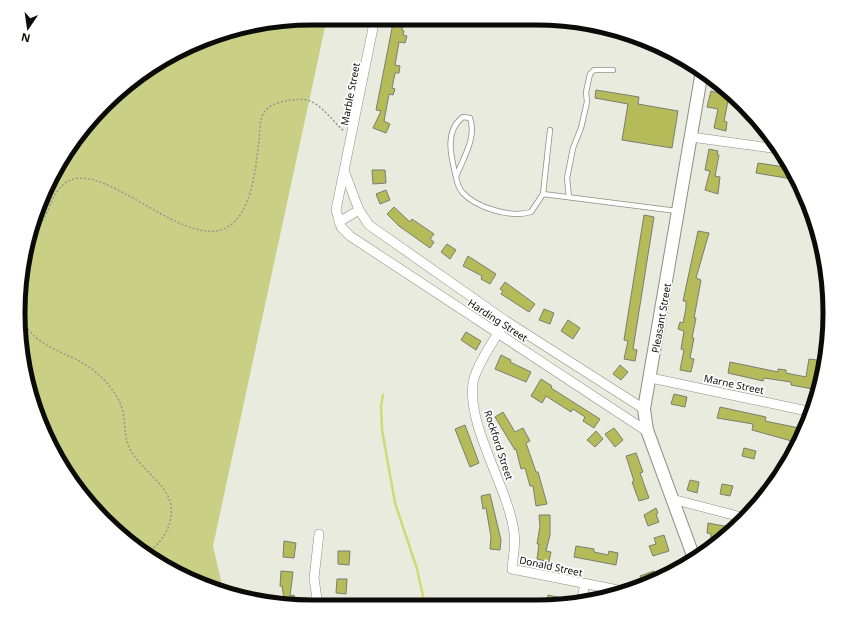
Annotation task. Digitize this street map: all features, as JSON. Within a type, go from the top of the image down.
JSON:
[{"type":"street","name":"Marble Street","points":[[339,222],[336,210],[353,135],[375,25]]},
{"type":"street","name":"Pleasant Street","points":[[692,554],[648,432],[644,409],[651,378],[701,77]]},
{"type":"street","points":[[691,137],[772,148]]},
{"type":"street","points":[[339,222],[359,210],[345,173]]},
{"type":"street","name":"Harding Street","points":[[359,210],[369,225],[506,320],[644,409]]},
{"type":"street","name":"Harding Street","points":[[339,222],[350,236],[648,432]]},
{"type":"street","name":"Rockford Street","points":[[506,320],[475,375],[473,382],[474,404],[480,430],[507,505],[514,532],[512,569]]},
{"type":"street","name":"Marne Street","points":[[651,378],[806,411]]},
{"type":"street","points":[[672,499],[739,516]]},
{"type":"street","points":[[317,600],[314,578],[319,534]]},
{"type":"street","name":"Donald Street","points":[[512,569],[612,590]]},
{"type":"street","points":[[582,596],[585,584]]},
{"type":"lane","points":[[569,197],[567,178],[573,148],[581,128],[587,102],[586,92],[590,74],[594,70],[614,70]]},
{"type":"lane","points":[[456,178],[472,136],[473,126],[470,118],[463,117],[456,122],[452,130],[451,155],[456,178],[460,191],[488,208],[509,214],[531,212],[543,194],[550,130]]},
{"type":"lane","points":[[543,194],[678,211]]},
{"type":"path","points":[[38,228],[59,188],[68,180],[80,177],[90,178],[106,184],[188,226],[212,231],[225,229],[241,213],[249,194],[262,115],[268,108],[285,101],[300,99],[310,101],[317,105],[346,133],[353,135]]},
{"type":"path","points":[[26,327],[38,340],[92,369],[114,392],[119,401],[124,417],[126,437],[129,448],[162,488],[171,502],[171,516],[166,532],[160,542],[150,550]]},
{"type":"green space","points":[[325,25],[213,546],[222,586],[185,570],[137,541],[96,502],[73,472],[55,440],[40,405],[27,350],[25,312],[27,275],[31,256],[40,220],[47,202],[73,153],[96,123],[137,84],[185,55],[220,40],[275,27]]},
{"type":"building","points":[[393,25],[403,25],[403,35],[407,36],[405,43],[399,42],[395,65],[400,66],[399,73],[395,73],[392,88],[395,89],[393,95],[389,94],[384,121],[390,124],[386,133],[373,128],[381,111],[376,110]]},
{"type":"building","points":[[205,46],[205,48],[196,50]]},
{"type":"building","points":[[596,90],[639,97],[638,104],[678,111],[672,148],[622,140],[628,104],[595,98]]},
{"type":"building","points":[[711,91],[723,94],[728,99],[724,121],[727,122],[726,131],[714,128],[718,109],[707,107]]},
{"type":"building","points":[[709,149],[718,151],[717,155],[719,155],[715,176],[720,177],[718,194],[705,190],[710,171],[705,170]]},
{"type":"building","points":[[758,163],[783,167],[789,179],[756,173]]},
{"type":"building","points":[[372,170],[385,170],[386,183],[373,184]]},
{"type":"building","points":[[386,190],[390,200],[380,204],[376,194]]},
{"type":"building","points":[[394,207],[410,222],[412,219],[434,234],[430,239],[434,242],[430,248],[399,226],[387,214]]},
{"type":"building","points":[[644,215],[654,217],[633,349],[637,350],[635,361],[624,359],[628,341],[624,340]]},
{"type":"building","points":[[698,231],[709,233],[696,278],[701,280],[694,318],[696,318],[690,358],[694,359],[691,372],[680,370],[684,350],[681,349],[684,331],[678,329],[680,322],[683,323],[686,301],[683,301]]},
{"type":"building","points":[[447,244],[456,250],[450,259],[441,252]]},
{"type":"building","points":[[468,256],[496,274],[490,284],[481,279],[482,276],[463,266]]},
{"type":"building","points":[[505,282],[535,304],[529,312],[501,294],[503,291],[500,289]]},
{"type":"building","points":[[544,309],[554,313],[550,324],[539,320]]},
{"type":"building","points":[[568,320],[580,328],[573,339],[561,331]]},
{"type":"building","points":[[466,332],[481,341],[476,350],[461,340]]},
{"type":"building","points":[[501,355],[511,360],[510,362],[531,372],[526,382],[495,369]]},
{"type":"building","points":[[809,359],[817,360],[812,389],[791,385],[791,382],[764,378],[763,381],[728,373],[730,362],[778,372],[778,369],[786,370],[786,373],[806,377]]},
{"type":"building","points":[[620,365],[628,372],[621,380],[613,374]]},
{"type":"building","points":[[541,379],[552,386],[551,388],[600,419],[594,428],[583,421],[585,417],[573,409],[571,412],[546,396],[542,403],[531,396]]},
{"type":"building","points":[[674,394],[687,397],[685,407],[671,404]]},
{"type":"building","points":[[720,407],[766,417],[765,421],[799,428],[792,441],[752,430],[753,424],[717,418]]},
{"type":"building","points":[[503,412],[515,432],[523,428],[530,441],[526,443],[536,472],[538,472],[547,504],[536,506],[533,486],[530,486],[525,468],[521,469],[516,449],[515,450],[495,417]]},
{"type":"building","points":[[465,425],[479,463],[470,467],[455,429]]},
{"type":"building","points":[[614,428],[623,440],[615,447],[605,434]]},
{"type":"building","points":[[596,431],[603,439],[595,447],[587,440]]},
{"type":"building","points":[[744,448],[756,451],[754,459],[742,456]]},
{"type":"building","points":[[636,453],[643,472],[640,473],[649,498],[639,501],[632,482],[634,481],[626,456]]},
{"type":"building","points":[[690,480],[699,482],[697,493],[687,490]]},
{"type":"building","points":[[722,484],[733,486],[730,496],[720,494]]},
{"type":"building","points":[[490,494],[501,540],[500,550],[490,549],[491,537],[486,508],[483,509],[481,496]]},
{"type":"building","points":[[656,508],[658,513],[656,514],[659,522],[648,526],[644,515]]},
{"type":"building","points":[[539,515],[550,515],[550,535],[546,551],[551,552],[549,562],[537,559],[539,544],[537,544],[540,526]]},
{"type":"building","points":[[708,523],[728,526],[711,541],[711,534],[707,533]]},
{"type":"building","points":[[664,535],[669,551],[653,556],[649,546],[656,544],[654,538]]},
{"type":"building","points":[[284,541],[296,543],[294,558],[283,557]]},
{"type":"building","points":[[576,546],[594,549],[594,552],[608,555],[609,551],[618,553],[616,565],[574,557]]},
{"type":"building","points":[[338,551],[350,551],[349,565],[338,564]]},
{"type":"building","points":[[281,571],[293,572],[290,596],[294,595],[295,599],[284,598],[282,586],[280,586]]},
{"type":"building","points":[[654,571],[655,574],[641,580],[640,576]]},
{"type":"building","points":[[337,579],[347,579],[346,594],[336,593]]},
{"type":"building","points":[[548,595],[562,598],[562,599],[547,599]]},
{"type":"waterway","points":[[383,395],[381,406],[382,430],[395,503],[417,569],[424,600]]}]
